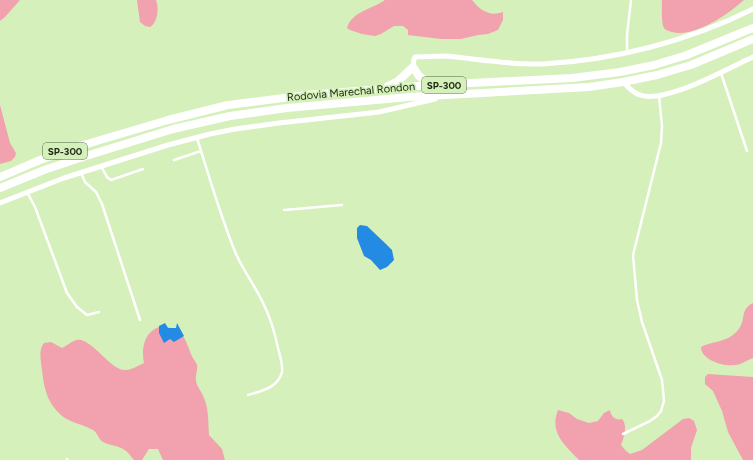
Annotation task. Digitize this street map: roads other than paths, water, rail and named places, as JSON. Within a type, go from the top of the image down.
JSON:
[{"type":"highway","name":"Rodovia Marechal Rondon","points":[[0,177],[40,160],[80,146],[200,111],[253,101],[380,89],[572,78],[620,72],[654,65],[687,55],[753,28]]},
{"type":"highway","name":"Rodovia Marechal Rondon","points":[[0,188],[44,170],[83,157],[202,122],[288,108],[453,94],[571,89],[623,82],[657,75],[691,65],[753,39]]},
{"type":"highway","points":[[380,89],[397,82],[412,67],[419,76],[431,85]]},
{"type":"street","points":[[412,67],[414,59],[420,57],[446,56],[520,64],[543,64],[594,59],[679,39],[710,28],[753,9]]},
{"type":"street","points":[[623,82],[638,95],[659,96],[682,89],[753,57]]},
{"type":"street","points":[[0,203],[26,192],[101,166],[168,145],[197,138],[236,129],[379,112],[453,94]]},
{"type":"lane","points":[[627,52],[627,34],[631,0]]},
{"type":"lane","points":[[721,72],[747,151]]},
{"type":"lane","points":[[623,434],[657,416],[663,408],[664,401],[662,380],[642,322],[637,300],[633,255],[661,143],[662,126],[659,96]]},
{"type":"lane","points":[[197,138],[236,254],[264,304],[270,320],[282,365],[282,372],[278,381],[272,386],[248,395]]},
{"type":"lane","points":[[174,160],[201,152]]},
{"type":"lane","points":[[101,166],[107,177],[111,180],[143,169]]},
{"type":"lane","points":[[81,173],[85,182],[96,192],[102,204],[140,320]]},
{"type":"lane","points":[[26,192],[35,207],[67,293],[77,307],[87,315],[99,312]]},
{"type":"lane","points":[[284,210],[342,205]]},
{"type":"water","points":[[360,225],[367,226],[392,250],[394,260],[387,267],[380,270],[371,260],[364,256],[357,238],[357,228]]},
{"type":"water","points":[[165,323],[168,328],[176,328],[177,323],[184,336],[174,342],[170,339],[164,343],[159,333],[159,326]]}]
